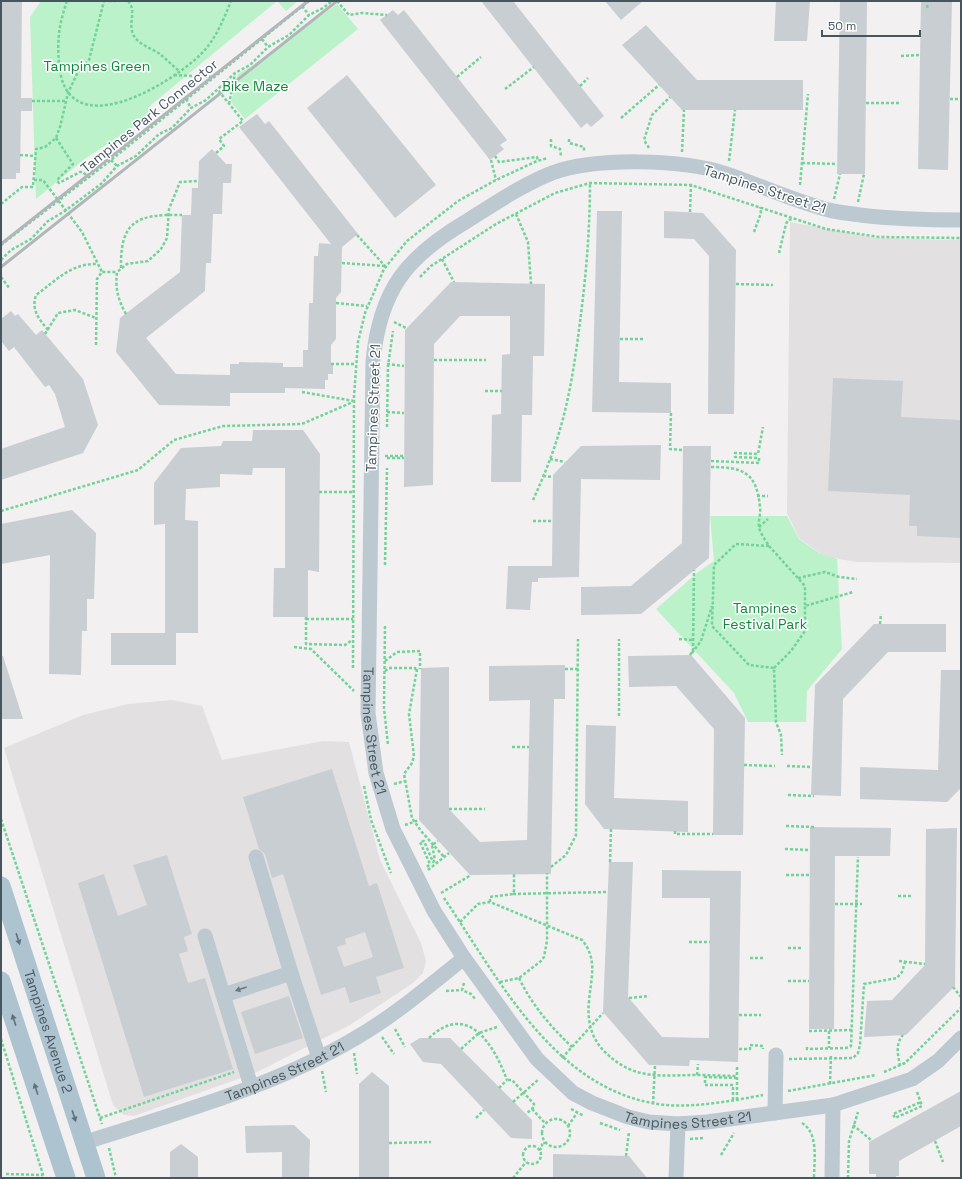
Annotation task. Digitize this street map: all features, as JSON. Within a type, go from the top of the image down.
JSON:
[{"type":"main road","name":"Tampines Avenue 2","points":[[1,886],[83,1144],[96,1178]]},
{"type":"main road","name":"Tampines Avenue 2","points":[[1,981],[66,1178]]},
{"type":"street","name":"Tampines Street 21","points":[[961,220],[900,219],[857,205],[831,211],[782,196],[731,165],[639,163],[587,156],[567,169],[535,181],[448,232],[434,242],[417,258],[396,283],[387,298],[376,336],[373,361],[368,713],[376,774],[393,829],[434,911],[464,958],[537,1059],[573,1093],[592,1103],[628,1117],[649,1122],[678,1124],[833,1105],[912,1079],[938,1061],[961,1038]]},
{"type":"street","points":[[256,857],[320,1064]]},
{"type":"street","points":[[205,936],[251,1086]]},
{"type":"street","name":"Tampines Street 21","points":[[83,1144],[251,1086],[320,1064],[404,1005],[464,958]]},
{"type":"street","points":[[224,995],[291,973]]},
{"type":"street","points":[[775,1113],[775,1093],[781,1057]]},
{"type":"street","points":[[832,1178],[833,1105]]},
{"type":"street","points":[[676,1178],[678,1124]]},
{"type":"path","points":[[67,1],[59,23],[58,39],[60,70],[68,93],[74,99],[93,106],[112,105],[137,96],[174,75],[198,56],[211,42],[231,1]]},
{"type":"path","points":[[1,204],[22,187],[33,187],[36,149],[45,147],[56,138],[68,93],[77,74],[89,60],[104,1]]},
{"type":"path","points":[[109,1],[116,1]]},
{"type":"path","points":[[128,1],[133,9],[131,25],[133,34],[144,45],[159,54],[179,71]]},
{"type":"path","name":"Tampines Park Connector","points":[[1,245],[111,160],[309,1]]},
{"type":"path","points":[[1,260],[11,250],[31,239],[48,221],[65,211],[100,184],[117,166],[136,156],[159,134],[172,128],[191,108],[206,100],[235,73],[250,65],[268,47],[289,35],[309,15],[323,8],[332,1]]},
{"type":"path","points":[[337,1],[349,15],[362,13],[387,15]]},
{"type":"path","points":[[927,5],[928,9]]},
{"type":"path","points":[[302,6],[309,15]]},
{"type":"path","points":[[262,39],[268,47]]},
{"type":"path","points":[[901,56],[920,55]]},
{"type":"path","points":[[457,77],[481,57]]},
{"type":"path","points":[[505,89],[534,68]]},
{"type":"path","points":[[229,104],[235,73]]},
{"type":"path","points":[[174,75],[214,77]]},
{"type":"path","points":[[580,86],[588,78]]},
{"type":"path","points":[[621,118],[659,85]]},
{"type":"path","points":[[216,153],[224,146],[219,139],[243,121],[218,90]]},
{"type":"path","points":[[800,185],[808,94]]},
{"type":"path","points":[[644,149],[654,150],[647,147],[644,140],[650,118],[670,97]]},
{"type":"path","points":[[186,99],[191,108]]},
{"type":"path","points":[[950,99],[961,99]]},
{"type":"path","points":[[32,101],[66,101]]},
{"type":"path","points":[[866,103],[899,103]]},
{"type":"path","points":[[684,110],[681,153],[690,154]]},
{"type":"path","points":[[726,196],[731,165],[735,110]]},
{"type":"path","points":[[56,138],[73,164],[57,181],[59,183],[62,182],[80,172],[83,172],[88,178]]},
{"type":"path","points":[[551,139],[551,146],[560,149],[561,156]]},
{"type":"path","points":[[534,500],[550,459],[565,411],[578,337],[590,220],[590,183],[587,156],[584,147],[569,143],[569,139]]},
{"type":"path","points":[[577,153],[587,156]]},
{"type":"path","points":[[353,647],[356,364],[358,342],[367,306],[385,266],[412,236],[458,200],[496,180],[538,161],[566,154]]},
{"type":"path","points":[[20,155],[35,156]]},
{"type":"path","points":[[495,156],[499,162],[537,157],[538,161]]},
{"type":"path","points":[[725,158],[731,165]]},
{"type":"path","points":[[111,160],[117,166]]},
{"type":"path","points":[[491,160],[496,180]]},
{"type":"path","points":[[802,163],[837,164]]},
{"type":"path","points":[[831,211],[840,174]]},
{"type":"path","points":[[857,205],[864,174]]},
{"type":"path","points":[[34,180],[43,180],[82,232],[102,272]]},
{"type":"path","points":[[102,272],[117,272],[127,264],[148,261],[161,249],[167,238],[169,210],[180,182],[198,181]]},
{"type":"path","points":[[418,279],[431,266],[496,224],[555,193],[590,183],[691,185],[826,229],[872,236],[961,238]]},
{"type":"path","points":[[794,183],[805,187]]},
{"type":"path","points":[[690,212],[691,185]]},
{"type":"path","points":[[828,194],[842,198]]},
{"type":"path","points":[[754,232],[761,213],[759,206]]},
{"type":"path","points":[[121,269],[121,254],[125,234],[134,222],[156,214],[182,215]]},
{"type":"path","points":[[516,214],[528,242],[531,284]]},
{"type":"path","points":[[779,253],[788,220],[796,219]]},
{"type":"path","points":[[357,236],[385,266]]},
{"type":"path","points":[[442,259],[454,282]]},
{"type":"path","points":[[342,263],[385,266]]},
{"type":"path","points":[[48,330],[35,313],[33,303],[36,295],[75,267],[86,264],[98,264]]},
{"type":"path","points":[[96,345],[97,279],[102,272]]},
{"type":"path","points":[[117,272],[116,286],[120,304],[126,314]]},
{"type":"path","points":[[1,277],[10,289]]},
{"type":"path","points":[[736,284],[773,285]]},
{"type":"path","points":[[336,303],[367,306]]},
{"type":"path","points":[[45,334],[58,313],[75,310],[96,318]]},
{"type":"path","points":[[387,428],[388,366],[397,316]]},
{"type":"path","points":[[395,322],[406,328]]},
{"type":"path","points":[[620,339],[646,339]]},
{"type":"path","points":[[434,360],[486,360]]},
{"type":"path","points":[[331,364],[356,364]]},
{"type":"path","points":[[391,364],[404,366]]},
{"type":"path","points":[[485,391],[502,391]]},
{"type":"path","points":[[302,392],[355,402]]},
{"type":"path","points":[[1,511],[138,470],[174,440],[223,426],[302,424],[355,402]]},
{"type":"path","points":[[390,412],[404,413]]},
{"type":"path","points":[[671,413],[670,449],[683,450]]},
{"type":"path","points":[[711,461],[759,463],[759,458],[735,457],[735,453],[758,454],[763,427]]},
{"type":"path","points":[[385,569],[387,450]]},
{"type":"path","points":[[387,458],[404,457],[390,456]]},
{"type":"path","points":[[550,459],[565,462]]},
{"type":"path","points":[[710,467],[730,468],[749,474],[753,480],[760,508],[759,528],[769,546],[805,586],[805,631],[791,651],[774,668],[776,722],[781,735],[782,755]]},
{"type":"path","points":[[543,476],[553,477]]},
{"type":"path","points":[[319,492],[354,492]]},
{"type":"path","points":[[757,496],[768,496]]},
{"type":"path","points":[[759,528],[768,519]]},
{"type":"path","points":[[533,521],[553,521]]},
{"type":"path","points":[[769,546],[743,543],[736,544],[714,566],[712,626],[749,666],[774,668]]},
{"type":"path","points":[[694,570],[693,640],[691,654],[701,641],[713,602]]},
{"type":"path","points":[[798,578],[825,572],[843,578],[857,579]]},
{"type":"path","points":[[805,606],[853,592]]},
{"type":"path","points":[[880,614],[880,624]]},
{"type":"path","points":[[353,619],[306,618],[306,644],[345,645],[351,641],[353,635]]},
{"type":"path","points":[[385,622],[384,708],[388,752]]},
{"type":"path","points":[[551,867],[566,855],[576,835],[578,639]]},
{"type":"path","points":[[619,639],[619,716]]},
{"type":"path","points":[[679,639],[693,640]]},
{"type":"path","points":[[294,647],[311,648],[354,691]]},
{"type":"path","points":[[385,661],[397,652],[420,651],[418,670],[409,714],[414,756],[412,763],[404,774],[410,809],[414,822],[444,857]]},
{"type":"path","points":[[385,671],[389,668],[415,668],[418,670]]},
{"type":"path","points":[[565,670],[578,669]]},
{"type":"path","points":[[512,747],[529,747]]},
{"type":"path","points":[[744,765],[775,766]]},
{"type":"path","points":[[787,766],[812,767]]},
{"type":"path","points":[[392,779],[394,788]]},
{"type":"path","points":[[396,783],[405,781]]},
{"type":"path","points":[[788,795],[814,796]]},
{"type":"path","points":[[449,809],[485,809]]},
{"type":"path","points":[[1,819],[106,1136],[116,1178]]},
{"type":"path","points":[[407,824],[419,820]]},
{"type":"path","points":[[404,821],[408,832]]},
{"type":"path","points":[[786,826],[814,827]]},
{"type":"path","points":[[610,862],[611,829]]},
{"type":"path","points":[[675,831],[675,834],[713,834]]},
{"type":"path","points":[[426,867],[430,864],[420,842],[424,841],[433,862],[435,860],[433,844]]},
{"type":"path","points":[[433,844],[438,841]]},
{"type":"path","points":[[786,849],[810,850]]},
{"type":"path","points":[[430,869],[449,853]]},
{"type":"path","points":[[807,1047],[807,1049],[851,1046],[858,857]]},
{"type":"path","points":[[423,862],[431,876]]},
{"type":"path","points":[[512,894],[514,891],[514,873]]},
{"type":"path","points":[[500,982],[519,978],[544,957],[546,947],[547,873]]},
{"type":"path","points":[[441,893],[471,875]]},
{"type":"path","points":[[786,875],[810,875]]},
{"type":"path","points":[[439,889],[500,982],[531,1024],[558,1054],[596,1083],[628,1098],[653,1104],[682,1104],[737,1100],[878,1075],[900,1066],[916,1054],[961,1008]]},
{"type":"path","points":[[490,902],[490,897],[512,894],[607,892]]},
{"type":"path","points":[[898,896],[911,896]]},
{"type":"path","points":[[460,922],[478,904],[490,902],[582,940],[590,951],[593,973],[589,1001],[590,1027],[599,1045],[618,1064],[630,1070],[654,1076],[697,1075],[737,1077]]},
{"type":"path","points":[[835,904],[862,904]]},
{"type":"path","points":[[689,942],[710,942]]},
{"type":"path","points":[[788,948],[801,948]]},
{"type":"path","points":[[750,958],[763,958]]},
{"type":"path","points":[[899,961],[925,964]]},
{"type":"path","points":[[781,1057],[849,1059],[856,1056],[859,1050],[864,984],[897,978],[902,972],[905,962]]},
{"type":"path","points":[[519,978],[534,1005],[550,1025],[572,1047]]},
{"type":"path","points":[[788,981],[809,981]]},
{"type":"path","points":[[954,987],[961,997]]},
{"type":"path","points":[[629,998],[649,996]]},
{"type":"path","points":[[564,1056],[603,1013]]},
{"type":"path","points":[[739,1015],[761,1015]]},
{"type":"path","points":[[429,1038],[439,1029],[452,1024],[469,1025],[479,1033],[497,1057],[507,1080]]},
{"type":"path","points":[[396,1025],[396,1032],[405,1047]]},
{"type":"path","points":[[461,1049],[479,1033],[496,1027]]},
{"type":"path","points":[[809,1031],[852,1030]]},
{"type":"path","points":[[829,1031],[829,1048]]},
{"type":"path","points":[[900,1066],[898,1049],[899,1040],[903,1035]]},
{"type":"path","points":[[380,1037],[384,1038],[394,1054]]},
{"type":"path","points":[[1,1038],[43,1176],[6,1174]]},
{"type":"path","points":[[739,1049],[750,1049],[750,1045],[763,1046]]},
{"type":"path","points":[[354,1053],[357,1074]]},
{"type":"path","points":[[830,1055],[830,1084]]},
{"type":"path","points":[[320,1064],[326,1092]]},
{"type":"path","points":[[697,1075],[698,1064]]},
{"type":"path","points":[[653,1104],[655,1065]]},
{"type":"path","points":[[737,1065],[737,1100]]},
{"type":"path","points":[[100,1118],[246,1068]]},
{"type":"path","points":[[732,1100],[733,1085],[705,1085],[705,1077],[737,1077]]},
{"type":"path","points":[[513,1102],[539,1078]]},
{"type":"path","points":[[499,1088],[507,1080]]},
{"type":"path","points":[[507,1080],[512,1080],[534,1104],[532,1109],[526,1114]]},
{"type":"path","points":[[916,1092],[921,1102],[922,1106],[895,1118],[893,1114],[921,1102]]},
{"type":"path","points":[[532,1109],[545,1123]]},
{"type":"path","points":[[476,1118],[484,1110]]},
{"type":"path","points":[[848,1178],[849,1141],[852,1125],[858,1112]]},
{"type":"path","points":[[539,1150],[542,1148],[542,1143],[558,1146],[566,1142],[569,1134],[568,1126],[577,1113]]},
{"type":"path","points":[[545,1123],[557,1119],[568,1126]]},
{"type":"path","points":[[545,1123],[542,1135],[546,1143]]},
{"type":"path","points":[[802,1123],[808,1127],[812,1135],[814,1178]]},
{"type":"path","points":[[852,1125],[871,1140]]},
{"type":"path","points":[[626,1156],[629,1132]]},
{"type":"path","points":[[721,1155],[734,1133]]},
{"type":"path","points":[[935,1141],[943,1162]]},
{"type":"path","points":[[389,1143],[431,1142]]},
{"type":"path","points":[[534,1146],[539,1150],[541,1154],[538,1162],[532,1165],[526,1162],[523,1154],[526,1149],[534,1146]]},
{"type":"path","points":[[513,1178],[526,1162]]},
{"type":"shaded area","points":[[790,222],[877,238],[961,240],[961,563],[856,562],[824,556],[799,538],[787,513]]},
{"type":"shaded area","points":[[172,700],[202,706],[222,760],[323,741],[349,742],[380,860],[421,943],[426,961],[423,973],[413,983],[350,1025],[255,1073],[134,1116],[124,1115],[113,1105],[4,748],[83,715],[128,704]]},
{"type":"green space","name":"Tampines Green","points":[[41,1],[277,1],[151,105],[146,119],[86,158],[36,199],[30,17]]},
{"type":"green space","points":[[277,1],[298,1],[286,11]]},
{"type":"green space","name":"Bike Maze","points":[[337,4],[358,29],[245,119],[231,102],[238,74],[252,66]]},
{"type":"green space","name":"Tampines Festival Park","points":[[710,516],[787,516],[799,539],[819,553],[837,559],[842,649],[807,691],[806,722],[748,722],[734,693],[656,609],[697,573],[714,561]]},
{"type":"building","points":[[1,1],[22,1],[21,98],[32,98],[32,111],[21,111],[20,173],[16,173],[16,179],[1,179]]},
{"type":"building","points":[[481,1],[513,1],[604,116],[591,127],[587,123],[581,128]]},
{"type":"building","points":[[605,1],[643,1],[621,20]]},
{"type":"building","points":[[776,1],[810,1],[807,41],[774,41]]},
{"type":"building","points":[[840,1],[867,1],[865,174],[837,174]]},
{"type":"building","points":[[921,1],[952,1],[948,170],[918,169]]},
{"type":"building","points":[[393,10],[398,15],[404,10],[507,140],[500,145],[504,149],[490,160],[380,20]]},
{"type":"building","points":[[646,25],[697,80],[803,80],[803,110],[682,110],[622,45]]},
{"type":"building","points":[[347,75],[436,185],[395,218],[307,108]]},
{"type":"building","points":[[257,114],[265,124],[269,121],[358,234],[342,247],[341,292],[336,298],[336,339],[331,345],[331,364],[333,364],[333,374],[328,374],[328,380],[325,380],[325,389],[285,388],[285,393],[230,393],[230,406],[159,405],[116,352],[120,318],[180,272],[182,215],[191,215],[192,188],[198,188],[199,161],[212,149],[226,164],[232,164],[231,183],[223,183],[222,214],[213,214],[211,263],[206,263],[205,291],[146,338],[176,374],[230,375],[230,364],[239,364],[239,362],[283,363],[283,367],[303,367],[303,350],[308,350],[309,303],[313,303],[314,256],[318,256],[319,243],[331,244],[239,127]]},
{"type":"building","points":[[597,211],[622,211],[619,382],[671,383],[671,413],[592,412]]},
{"type":"building","points":[[664,211],[703,213],[736,250],[734,414],[708,414],[709,256],[694,239],[664,238]]},
{"type":"building","points":[[451,282],[545,284],[544,356],[533,356],[532,415],[522,415],[521,482],[491,482],[492,415],[501,414],[502,355],[510,354],[510,316],[460,316],[434,344],[433,485],[404,487],[405,330]]},
{"type":"building","points":[[11,311],[15,316],[18,314],[36,335],[42,330],[83,379],[98,425],[83,453],[1,480],[1,449],[65,427],[55,394],[49,385],[45,387],[14,347],[9,351],[1,341],[1,319]]},
{"type":"building","points":[[833,378],[903,381],[901,417],[961,420],[961,538],[917,536],[917,526],[909,526],[910,495],[828,491]]},
{"type":"building","points":[[253,430],[303,430],[320,454],[319,572],[308,570],[308,617],[273,617],[274,568],[285,568],[285,468],[253,468],[252,475],[220,474],[220,487],[186,489],[185,520],[198,521],[198,633],[176,633],[176,665],[111,665],[111,633],[165,633],[165,524],[154,525],[154,483],[181,448],[221,446],[223,441],[252,441]]},
{"type":"building","points":[[661,445],[660,480],[581,479],[579,577],[538,578],[538,582],[532,582],[530,610],[506,609],[508,566],[552,566],[553,475],[581,446]]},
{"type":"building","points":[[683,446],[711,446],[709,558],[641,614],[581,615],[581,587],[631,586],[682,543]]},
{"type":"building","points":[[72,510],[96,533],[94,599],[87,599],[87,631],[82,631],[81,675],[49,674],[50,555],[1,564],[1,524]]},
{"type":"building","points":[[874,624],[946,624],[946,652],[888,652],[843,699],[841,796],[811,795],[815,685]]},
{"type":"building","points":[[691,655],[745,718],[743,835],[713,835],[714,729],[676,686],[629,687],[628,656]]},
{"type":"building","points":[[1,656],[3,656],[23,719],[1,719]]},
{"type":"building","points":[[565,665],[565,699],[554,699],[551,874],[470,875],[419,820],[421,668],[449,667],[449,809],[480,842],[527,840],[530,700],[489,701],[489,666]]},
{"type":"building","points":[[941,670],[961,670],[961,788],[947,802],[860,799],[860,767],[938,770]]},
{"type":"building","points":[[586,725],[616,726],[614,798],[688,801],[688,832],[604,829],[585,804]]},
{"type":"building","points":[[332,769],[369,886],[377,883],[404,968],[376,977],[381,993],[350,1003],[345,987],[321,995],[283,874],[272,878],[265,854],[259,849],[243,797]],"holes":[[[365,932],[373,957],[344,967],[337,947],[346,944],[345,939]]]},
{"type":"building","points":[[810,827],[891,828],[890,856],[835,856],[834,1029],[809,1029]]},
{"type":"building","points":[[957,828],[955,986],[906,1035],[864,1037],[867,1001],[892,1000],[925,965],[926,829]]},
{"type":"building","points":[[167,855],[192,934],[184,937],[188,951],[179,954],[188,983],[205,978],[233,1069],[144,1097],[78,883],[104,874],[118,916],[147,905],[133,865]]},
{"type":"building","points":[[609,862],[633,862],[628,997],[662,1037],[709,1038],[710,898],[662,898],[662,870],[741,871],[738,1062],[690,1060],[689,1066],[649,1065],[603,1012]]},
{"type":"building","points":[[289,996],[303,1038],[255,1054],[241,1012]]},
{"type":"building","points":[[420,1038],[450,1038],[532,1120],[532,1139],[511,1138],[441,1064],[423,1062],[410,1044]]},
{"type":"building","points":[[372,1072],[389,1086],[389,1178],[359,1178],[359,1084]]},
{"type":"building","points":[[961,1091],[961,1126],[899,1161],[899,1176],[896,1176],[896,1178],[876,1178],[876,1174],[869,1174],[869,1142]]},
{"type":"building","points":[[294,1125],[310,1140],[309,1178],[282,1178],[282,1152],[246,1153],[245,1126]]},
{"type":"building","points":[[181,1144],[198,1157],[198,1178],[170,1178],[170,1152]]},
{"type":"building","points":[[553,1154],[629,1156],[647,1178],[553,1178]]},
{"type":"railway","points":[[1,244],[308,1]]},
{"type":"railway","points":[[1,267],[337,1]]}]
